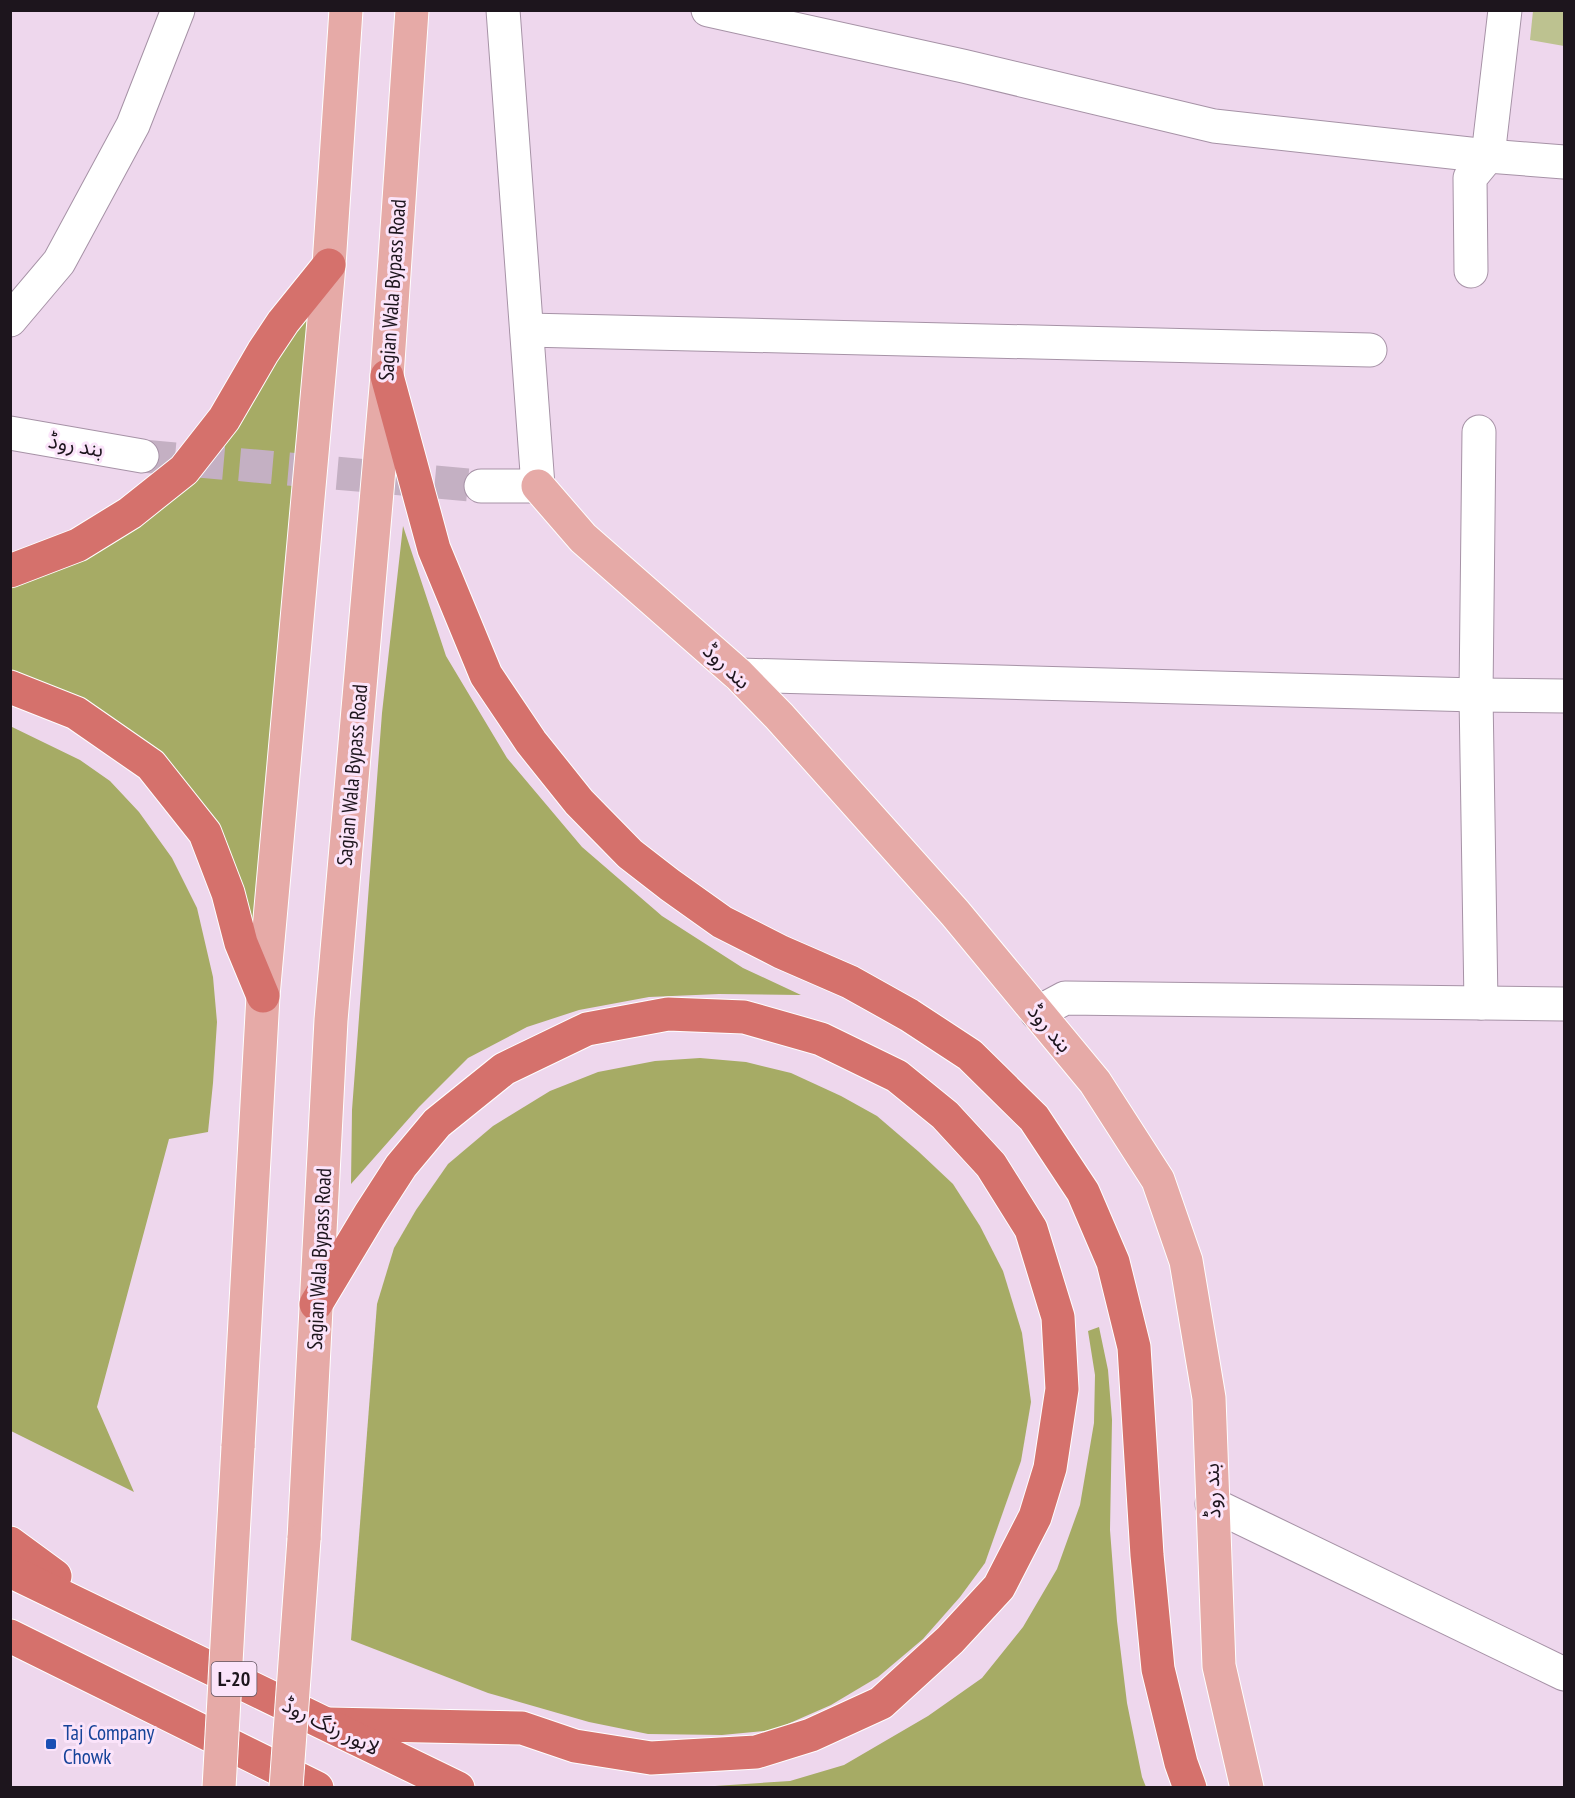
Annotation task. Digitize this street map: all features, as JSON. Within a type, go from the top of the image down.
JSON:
[{"type":"highway","points":[[10,571],[78,544],[130,513],[184,470],[224,420],[283,322],[329,265]]},
{"type":"highway","points":[[387,376],[417,494],[434,549],[486,675],[531,742],[579,802],[630,854],[722,922],[781,952],[850,982],[970,1055],[1034,1118],[1083,1192],[1113,1262],[1134,1347],[1146,1544],[1158,1669],[1181,1763],[1190,1788]]},
{"type":"highway","points":[[10,687],[76,713],[151,765],[205,833],[228,893],[241,943],[263,996]]},
{"type":"highway","points":[[316,1304],[401,1166],[437,1123],[504,1069],[586,1029],[668,1014],[744,1017],[821,1039],[897,1076],[945,1115],[990,1165],[1031,1229],[1058,1317],[1062,1389],[1050,1467],[1035,1517],[999,1587],[950,1640],[881,1703],[811,1735],[756,1752],[651,1758],[575,1746],[522,1728],[328,1724]]},
{"type":"highway","points":[[10,1543],[122,1626]]},
{"type":"highway","name":"لاہور رنگ روڈ","points":[[10,1570],[458,1788]]},
{"type":"highway","points":[[10,1636],[317,1788]]},
{"type":"main road","points":[[219,1788],[263,996],[329,265],[346,10]]},
{"type":"main road","name":"Sagian Wala Bypass Road","points":[[286,1788],[304,1539],[331,1020],[387,376],[412,10]]},
{"type":"main road","name":"بند روڈ","points":[[538,486],[584,538],[739,675],[955,914],[1095,1082],[1158,1180],[1186,1261],[1209,1398],[1219,1666],[1247,1788]]},
{"type":"street","points":[[10,320],[65,252],[133,125],[178,10]]},
{"type":"street","points":[[481,486],[538,486],[503,10]]},
{"type":"street","points":[[708,10],[963,66],[1214,126],[1488,156],[1564,162]]},
{"type":"street","points":[[1471,271],[1470,178],[1488,156],[1505,10]]},
{"type":"street","points":[[527,330],[1370,350]]},
{"type":"street","points":[[1479,432],[1476,695],[1481,1003]]},
{"type":"street","name":"بند روڈ","points":[[10,433],[142,456]]},
{"type":"street","points":[[739,675],[1564,696]]},
{"type":"street","points":[[1038,1013],[1065,998],[1564,1004]]},
{"type":"street","points":[[1212,1504],[1564,1674]]},
{"type":"green space","points":[[1533,11],[1564,11],[1564,46],[1530,40]]},
{"type":"green space","points":[[326,269],[263,996],[228,893],[151,765],[11,687],[10,571],[130,513]]},
{"type":"green space","points":[[403,526],[446,656],[507,758],[582,847],[662,916],[743,968],[801,995],[719,994],[649,997],[579,1010],[527,1027],[468,1058],[419,1107],[351,1184],[352,1110],[382,713]]},
{"type":"green space","points":[[10,726],[80,760],[110,781],[139,812],[172,858],[197,908],[213,977],[217,1022],[208,1132],[169,1139],[97,1407],[134,1492],[11,1431]]},
{"type":"green space","points":[[700,1058],[746,1062],[791,1073],[877,1116],[953,1184],[980,1226],[1003,1271],[1022,1333],[1031,1402],[1021,1461],[985,1563],[960,1597],[923,1639],[878,1677],[831,1705],[774,1730],[722,1735],[648,1734],[589,1722],[488,1693],[351,1640],[377,1304],[394,1248],[416,1210],[448,1164],[493,1126],[550,1091],[598,1072],[655,1061]]},
{"type":"green space","points":[[1099,1327],[1108,1370],[1112,1420],[1110,1530],[1117,1621],[1127,1703],[1146,1787],[700,1787],[790,1781],[844,1765],[928,1716],[982,1678],[1023,1627],[1057,1569],[1080,1505],[1094,1423],[1095,1375],[1088,1331]]},
{"type":"tunnel","points":[[142,456],[481,486]]},
{"type":"place","name":"Taj Company Chowk","points":[[51,1744]]}]
